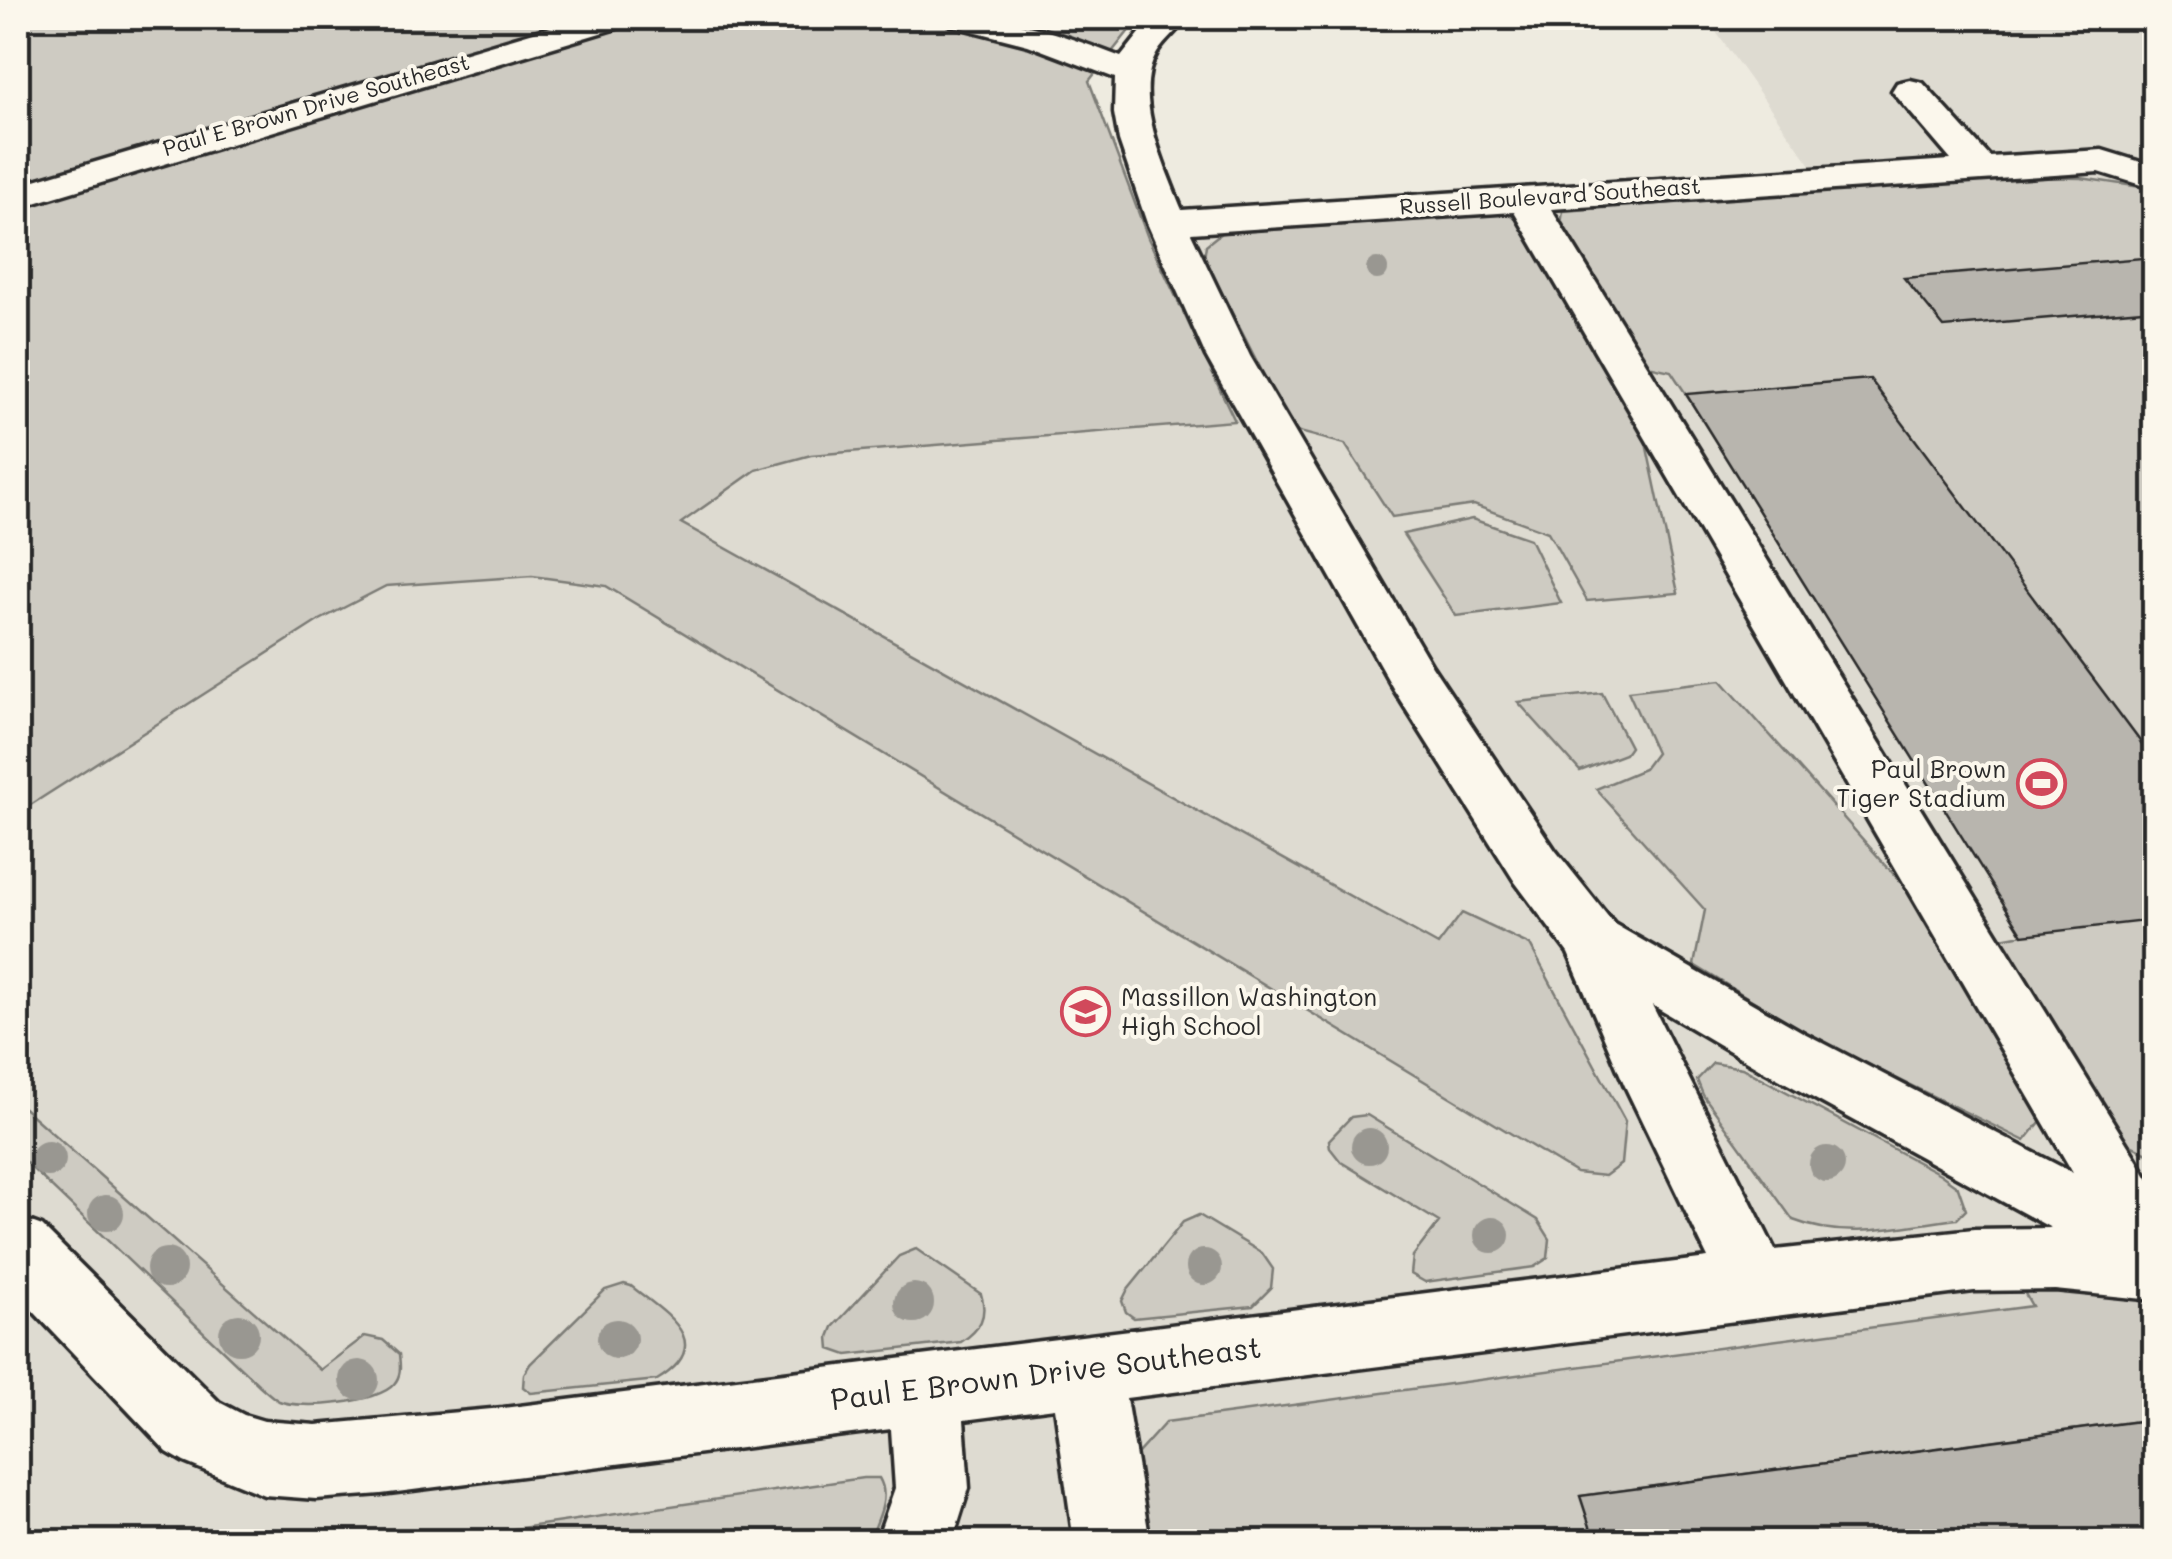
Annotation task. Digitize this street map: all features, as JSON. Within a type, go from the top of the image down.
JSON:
[{"type":"street","name":"Paul E Brown Drive Southeast","points":[[18,197],[615,18]]},
{"type":"street","points":[[962,18],[1040,38],[1133,73]]},
{"type":"street","points":[[1170,18],[1140,52],[1133,73],[1132,113],[1137,140],[1168,223],[1228,356],[1308,502],[1412,676],[1535,866],[1593,941],[1656,1086],[1756,1284]]},
{"type":"street","points":[[1910,91],[1980,169]]},
{"type":"street","points":[[2102,162],[2154,158]]},
{"type":"street","name":"Russell Boulevard Southeast","points":[[1168,223],[2102,162],[2154,178]]},
{"type":"street","points":[[1525,198],[2154,1249]]},
{"type":"street","points":[[1593,941],[1784,1052],[2154,1249]]},
{"type":"street","name":"Paul E Brown Drive Southeast","points":[[18,1248],[193,1428],[220,1444],[267,1459],[348,1458],[503,1444],[1756,1284],[1974,1260],[2055,1259],[2154,1269]]},
{"type":"street","points":[[1085,1369],[1112,1542]]},
{"type":"street","points":[[914,1542],[932,1488],[924,1390]]},
{"type":"shaded area","points":[[18,18],[1139,18],[1089,81],[1148,238],[1235,421],[811,455],[756,470],[681,523],[1438,945],[1462,913],[1530,945],[1625,1121],[1621,1164],[1605,1176],[1576,1173],[606,586],[532,576],[386,586],[318,621],[18,813]]},
{"type":"shaded area","name":"Massillon Washington High School","points":[[1706,18],[2154,18],[2154,1541],[18,1542],[18,480],[1212,376],[1148,238],[1831,193]]},
{"type":"shaded area","name":"Paul Brown Tiger Stadium","points":[[2020,177],[2081,178],[2154,189],[2154,1156],[2115,1138],[1998,944],[2002,938],[2023,934],[1686,394],[1671,371],[1648,366],[1561,224],[1563,211]]},
{"type":"shaded area","points":[[1507,214],[1526,225],[1643,429],[1678,593],[1587,601],[1548,532],[1474,505],[1392,517],[1345,444],[1292,430],[1204,258],[1206,245],[1221,233]]},
{"type":"shaded area","points":[[1472,519],[1530,539],[1561,603],[1456,616],[1403,534]]},
{"type":"shaded area","points":[[1721,680],[1922,906],[2041,1112],[2040,1122],[2025,1141],[1816,1039],[1694,965],[1705,910],[1596,789],[1644,769],[1656,753],[1628,691]]},
{"type":"shaded area","points":[[1602,693],[1630,747],[1625,754],[1580,771],[1518,702]]},
{"type":"shaded area","points":[[1713,1063],[1742,1068],[1940,1174],[1958,1187],[1966,1210],[1957,1219],[1874,1230],[1833,1230],[1793,1220],[1703,1095],[1697,1080]]},
{"type":"shaded area","points":[[18,1103],[320,1370],[365,1336],[383,1340],[399,1354],[397,1381],[373,1396],[339,1403],[290,1404],[274,1398],[18,1155]]},
{"type":"shaded area","points":[[1367,1115],[1538,1220],[1550,1239],[1548,1258],[1534,1267],[1425,1282],[1411,1274],[1413,1256],[1439,1222],[1341,1162],[1330,1148],[1329,1140],[1351,1117]]},
{"type":"shaded area","points":[[1199,1215],[1262,1253],[1273,1269],[1271,1288],[1253,1306],[1134,1318],[1126,1312],[1122,1301],[1127,1291],[1183,1222]]},
{"type":"shaded area","points":[[916,1249],[981,1294],[983,1316],[973,1333],[961,1342],[847,1355],[830,1349],[833,1327],[899,1256]]},
{"type":"shaded area","points":[[624,1284],[658,1307],[680,1330],[685,1341],[684,1354],[675,1366],[657,1380],[531,1393],[523,1387],[530,1364],[605,1290]]},
{"type":"shaded area","points":[[2059,1287],[2154,1294],[2154,1419],[1581,1496],[1595,1541],[1144,1541],[1131,1461],[1166,1422],[2032,1306],[2023,1290]]},
{"type":"shaded area","points":[[879,1478],[884,1493],[869,1541],[453,1541],[459,1537]]},
{"type":"building","points":[[2154,257],[2154,309],[1944,327],[1904,278]]},
{"type":"building","points":[[1870,379],[2154,760],[2154,920],[2023,935],[1686,394]]},
{"type":"building","points":[[2154,1419],[2154,1542],[1595,1542],[1580,1496]]},
{"type":"place","name":"Paul Brown Tiger Stadium","points":[[2041,783]]},
{"type":"place","name":"Massillon Washington High School","points":[[1086,1011]]}]
